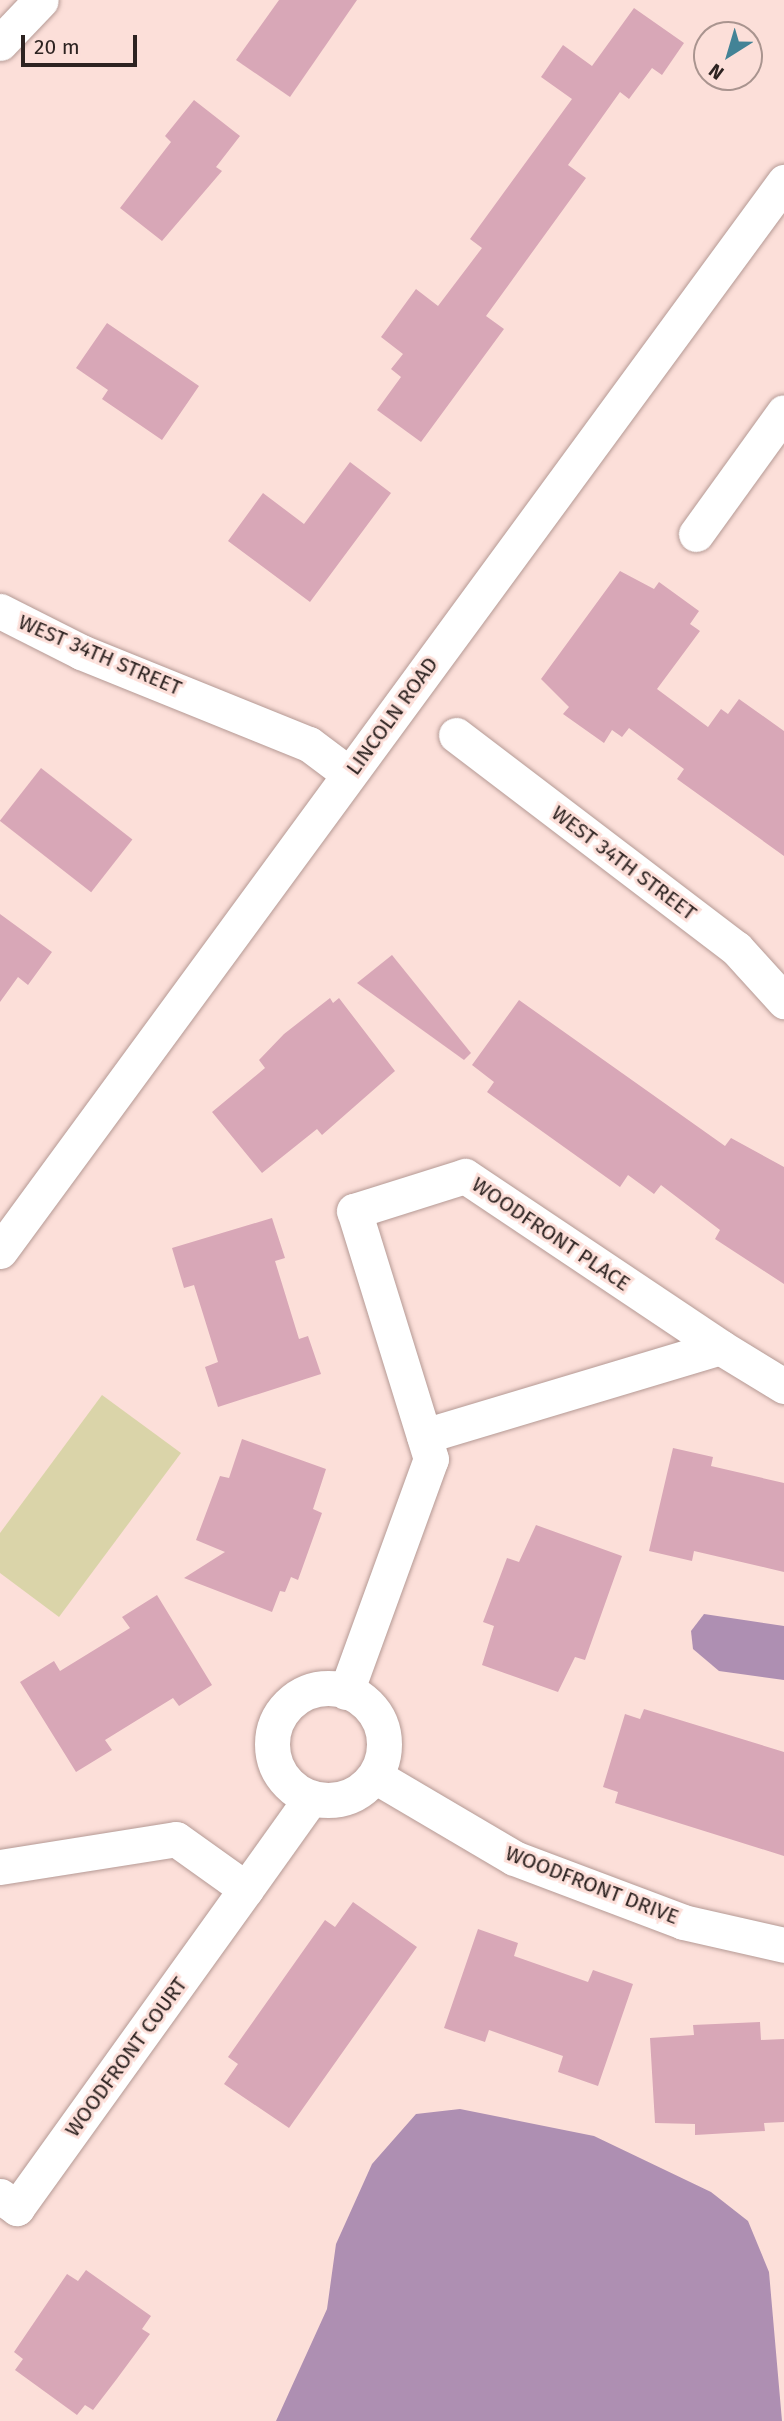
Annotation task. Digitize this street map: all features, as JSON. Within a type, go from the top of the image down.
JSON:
[{"type":"street","points":[[0,43],[41,0]]},
{"type":"street","name":"LINCOLN ROAD","points":[[0,1251],[784,182]]},
{"type":"street","points":[[696,534],[784,412]]},
{"type":"street","name":"WEST 34TH STREET","points":[[0,611],[81,652],[309,744],[349,774]]},
{"type":"street","name":"WEST 34TH STREET","points":[[456,735],[736,948],[784,1001]]},
{"type":"street","name":"WOODFRONT PLACE","points":[[346,1692],[429,1476],[431,1459],[354,1211],[465,1176],[720,1347],[777,1376]]},
{"type":"street","points":[[424,1436],[720,1347]]},
{"type":"street","points":[[323,1689],[346,1692],[360,1698],[379,1720],[384,1749],[375,1776],[346,1798],[311,1798],[291,1786],[277,1767],[274,1732],[283,1712],[301,1696],[323,1689]]},
{"type":"street","name":"WOODFRONT DRIVE","points":[[375,1776],[514,1858],[683,1922],[784,1945]]},
{"type":"street","name":"WOODFRONT COURT","points":[[0,2196],[17,2208],[311,1798]]},
{"type":"street","points":[[0,1867],[176,1839],[246,1889]]},
{"type":"shaded area","points":[[102,1395],[181,1453],[59,1617],[0,1573],[0,1533]]},
{"type":"shaded area","points":[[704,1614],[784,1626],[784,1680],[719,1671],[693,1649],[691,1631]]},
{"type":"shaded area","points":[[460,2109],[594,2136],[711,2192],[748,2221],[769,2272],[782,2421],[276,2421],[327,2309],[336,2244],[372,2164],[416,2114]]},
{"type":"building","points":[[279,0],[357,0],[290,97],[236,60]]},
{"type":"building","points":[[634,8],[684,43],[662,75],[652,68],[629,99],[620,92],[568,165],[586,178],[486,316],[504,329],[421,442],[377,410],[401,377],[391,369],[403,354],[381,337],[416,289],[438,306],[482,248],[470,239],[572,99],[541,77],[563,45],[592,66]]},
{"type":"building","points":[[194,100],[240,136],[216,167],[222,171],[162,241],[120,208],[171,142],[165,136]]},
{"type":"building","points":[[107,323],[199,386],[162,440],[102,399],[108,390],[76,368]]},
{"type":"building","points":[[350,462],[391,493],[310,602],[228,541],[263,493],[304,524]]},
{"type":"building","points":[[620,571],[654,589],[659,582],[699,611],[690,624],[700,631],[657,689],[708,727],[721,709],[728,714],[739,699],[784,731],[784,856],[677,779],[684,769],[629,728],[622,737],[612,730],[604,743],[563,714],[569,707],[541,679]]},
{"type":"building","points":[[41,768],[132,839],[91,892],[0,821]]},
{"type":"building","points":[[0,914],[52,952],[28,985],[18,977],[0,1002]]},
{"type":"building","points":[[392,955],[471,1053],[464,1060],[357,983]]},
{"type":"building","points":[[330,998],[333,1003],[339,998],[395,1071],[322,1135],[317,1129],[262,1173],[212,1112],[265,1068],[259,1060],[284,1034]]},
{"type":"building","points":[[519,1000],[725,1146],[731,1138],[784,1167],[784,1284],[715,1239],[720,1230],[661,1185],[654,1194],[628,1175],[620,1187],[487,1092],[494,1082],[472,1065]]},
{"type":"building","points":[[272,1218],[285,1258],[275,1261],[299,1339],[308,1336],[321,1374],[218,1407],[205,1367],[218,1362],[194,1285],[184,1288],[172,1248]]},
{"type":"building","points":[[242,1439],[326,1469],[313,1509],[322,1513],[298,1580],[291,1577],[285,1592],[280,1591],[272,1612],[184,1578],[225,1552],[196,1540],[220,1476],[229,1478]]},
{"type":"building","points":[[673,1448],[713,1457],[711,1466],[784,1483],[784,1572],[694,1551],[692,1561],[649,1551]]},
{"type":"building","points":[[536,1525],[622,1556],[585,1660],[575,1657],[558,1692],[482,1665],[494,1626],[483,1622],[507,1558],[519,1562]]},
{"type":"building","points":[[157,1595],[212,1685],[179,1706],[173,1698],[105,1740],[112,1750],[76,1772],[20,1682],[54,1661],[60,1671],[130,1628],[122,1617]]},
{"type":"building","points":[[644,1709],[784,1752],[784,1856],[615,1803],[618,1792],[603,1787],[625,1714],[640,1719]]},
{"type":"building","points":[[353,1902],[417,1947],[289,2128],[224,2084],[238,2064],[228,2057],[325,1920],[335,1927]]},
{"type":"building","points":[[478,1929],[518,1943],[514,1956],[588,1982],[593,1970],[633,1984],[598,2086],[558,2072],[563,2056],[489,2030],[485,2042],[444,2028]]},
{"type":"building","points":[[760,2022],[761,2040],[784,2039],[784,2122],[764,2123],[765,2131],[695,2135],[695,2124],[655,2123],[650,2038],[694,2035],[693,2025]]},
{"type":"building","points":[[86,2270],[151,2316],[142,2329],[150,2334],[93,2410],[85,2405],[77,2415],[15,2370],[23,2359],[14,2352],[67,2274],[78,2281]]}]
